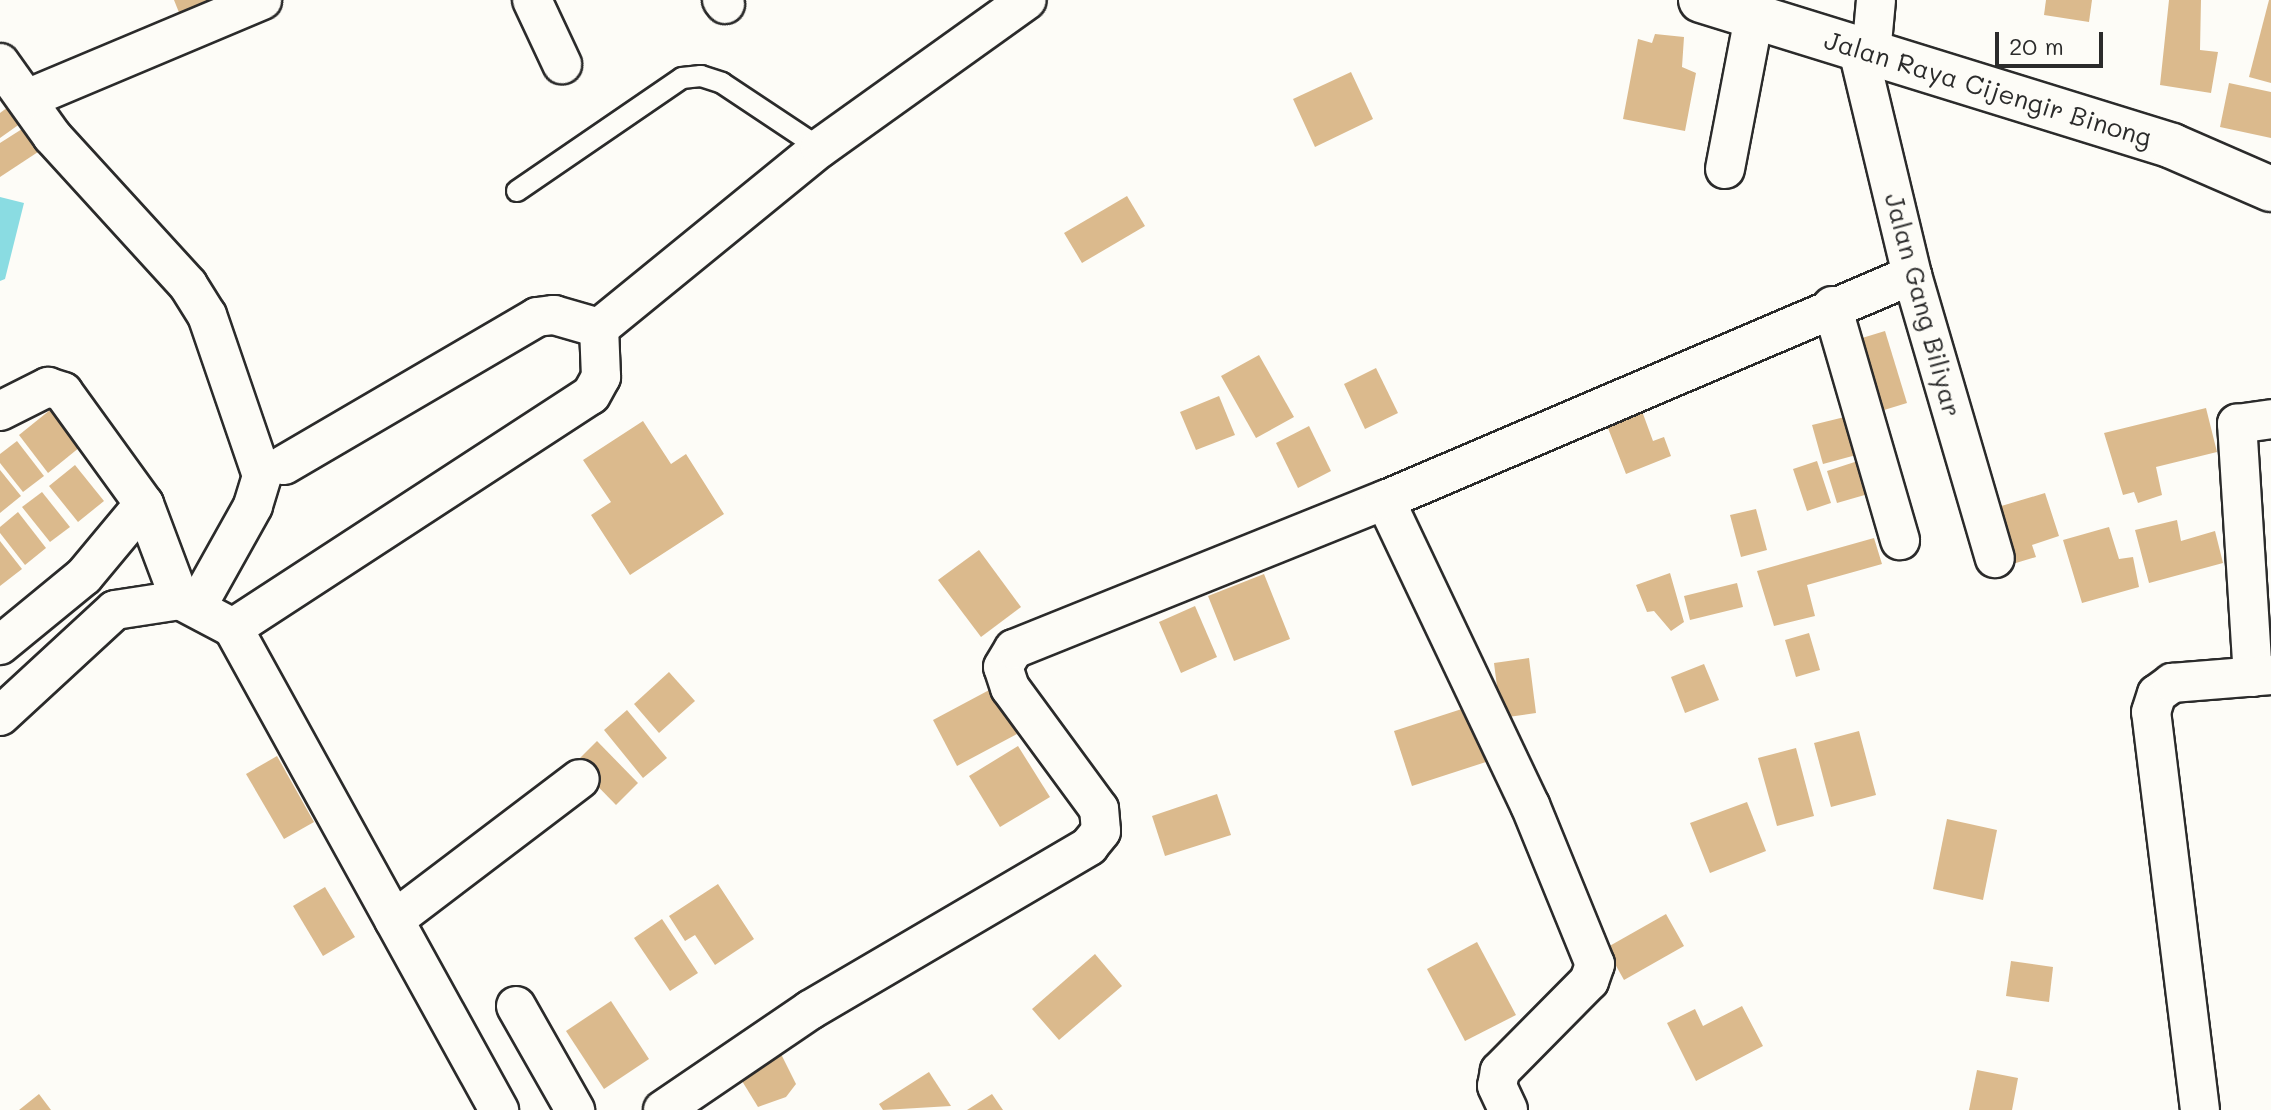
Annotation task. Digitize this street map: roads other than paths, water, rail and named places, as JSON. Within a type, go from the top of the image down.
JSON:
[{"type":"street","points":[[27,99],[262,0]]},
{"type":"street","points":[[532,0],[562,64]]},
{"type":"street","points":[[599,328],[820,148],[1027,0]]},
{"type":"street","name":"Jalan Raya Cijengir Binong","points":[[1701,0],[2172,146],[2271,189]]},
{"type":"street","name":"Jalan Gang Biliyar","points":[[1876,0],[1864,52],[1912,275],[1995,558]]},
{"type":"street","points":[[1725,169],[1754,17]]},
{"type":"street","points":[[0,63],[52,136],[188,285],[207,315],[262,476],[253,506],[188,603]]},
{"type":"street","points":[[663,1110],[706,1098],[810,1010],[1089,846],[1101,831],[1099,809],[1004,675],[1006,656],[1014,649],[1385,500],[1832,306],[1912,275]]},
{"type":"street","points":[[1832,306],[1900,540]]},
{"type":"street","points":[[284,465],[537,317],[554,315],[599,328]]},
{"type":"street","points":[[233,628],[591,395],[601,377],[599,328]]},
{"type":"street","points":[[0,411],[48,387],[63,392],[144,504],[188,603]]},
{"type":"street","points":[[2200,1110],[2151,712],[2157,694],[2172,683],[2262,676],[2237,424],[2271,419]]},
{"type":"street","points":[[1385,500],[1530,805],[1595,964],[1589,981],[1500,1071],[1497,1086],[1508,1110]]},
{"type":"street","points":[[0,645],[84,576],[144,504]]},
{"type":"street","points":[[84,576],[115,610]]},
{"type":"street","points":[[0,716],[115,610],[188,603],[233,628],[499,1110]]},
{"type":"street","points":[[394,920],[580,779]]},
{"type":"street","points":[[516,1006],[575,1110]]},
{"type":"lane","points":[[517,191],[682,78],[701,76],[722,83],[820,148]]},
{"type":"water","points":[[0,197],[24,203],[5,279],[0,281]]}]
